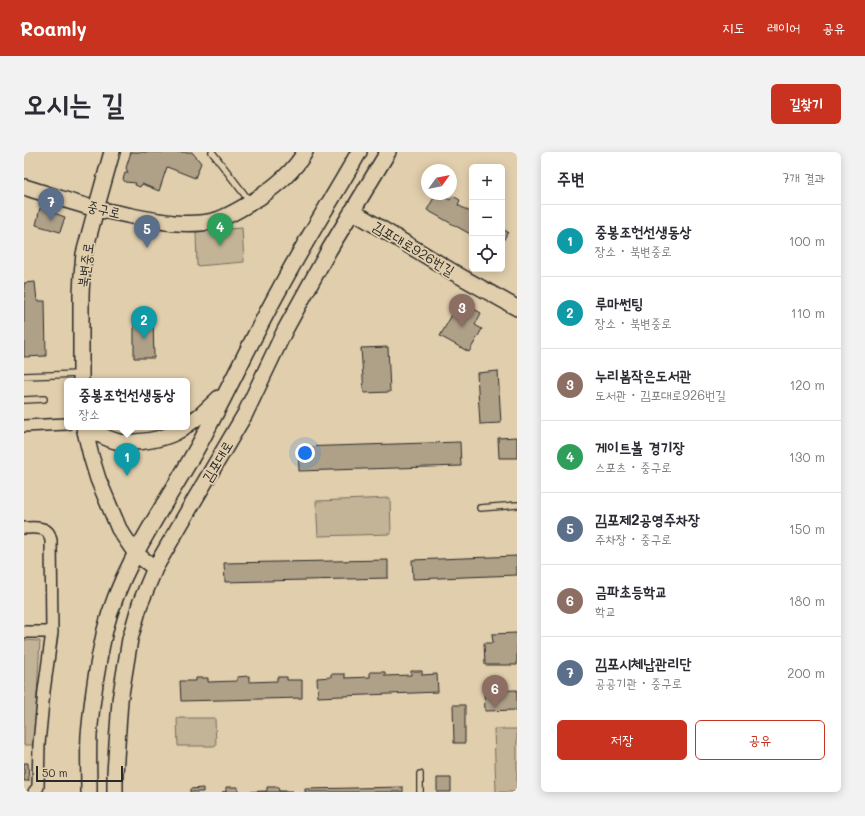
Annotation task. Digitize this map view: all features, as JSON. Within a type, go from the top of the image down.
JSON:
[{"type":"main road","name":"북변중로","points":[[80,378],[82,274],[84,254],[112,152]]},
{"type":"main road","name":"중구로","points":[[24,187],[96,209],[141,218],[191,224],[217,220],[232,214],[251,203],[282,180],[292,170],[305,152]]},
{"type":"main road","name":"김포대로","points":[[89,792],[89,736],[94,683],[105,629],[119,588],[167,498],[200,442],[278,291],[359,152]]},
{"type":"main road","name":"김포대로","points":[[116,792],[115,772],[120,700],[130,639],[140,604],[155,568],[246,414],[285,330],[329,250],[388,152]]},
{"type":"main road","name":"김포대로926번길","points":[[352,211],[458,275],[517,308]]},
{"type":"main road","points":[[190,423],[202,414],[228,389]]},
{"type":"main road","points":[[85,430],[98,479],[119,529],[136,554],[155,568]]},
{"type":"main road","points":[[92,430],[99,435],[120,442],[147,441],[163,438],[181,430]]},
{"type":"street","points":[[24,426],[64,424]]},
{"type":"street","points":[[24,528],[43,529],[49,533],[51,540],[52,632],[39,744],[38,787],[34,792]]},
{"type":"street","points":[[24,632],[52,632]]},
{"type":"lane","points":[[212,152],[251,203]]},
{"type":"lane","points":[[24,376],[80,378]]},
{"type":"lane","points":[[24,400],[44,399]]},
{"type":"lane","points":[[480,508],[517,505]]},
{"type":"lane","points":[[420,774],[420,792]]},
{"type":"shaded area","points":[[242,228],[244,262],[197,266],[196,231]]},
{"type":"shaded area","points":[[390,498],[391,534],[318,536],[316,501]]},
{"type":"shaded area","points":[[24,640],[40,641],[34,745],[24,745]]},
{"type":"shaded area","points":[[177,718],[215,718],[216,746],[178,746]]},
{"type":"shaded area","points":[[494,729],[517,729],[517,792],[496,792]]},
{"type":"building","points":[[131,152],[192,152],[201,163],[195,178],[167,167],[159,191],[142,184],[140,187],[135,185],[136,183],[125,182],[123,179],[125,173],[128,173],[126,168]]},
{"type":"building","points":[[457,198],[460,200],[458,205],[469,211],[469,233],[427,210],[433,200],[457,200]]},
{"type":"building","points":[[40,208],[65,217],[60,232],[36,225]]},
{"type":"building","points":[[505,230],[508,232],[505,238]]},
{"type":"building","points":[[35,282],[37,301],[45,301],[46,356],[24,357],[24,283]]},
{"type":"building","points":[[467,305],[481,313],[475,325],[482,329],[469,352],[440,336],[457,306],[464,310]]},
{"type":"building","points":[[153,319],[154,358],[134,358],[134,320]]},
{"type":"building","points":[[388,347],[390,392],[364,393],[361,348]]},
{"type":"building","points":[[498,371],[501,423],[480,424],[477,373]]},
{"type":"building","points":[[517,437],[517,458],[499,458],[498,438]]},
{"type":"building","points":[[460,442],[461,466],[299,471],[298,447]]},
{"type":"building","points":[[517,556],[517,575],[413,579],[412,560]]},
{"type":"building","points":[[388,560],[388,578],[225,582],[224,563]]},
{"type":"building","points":[[517,633],[517,665],[485,665],[484,643],[493,643],[492,634]]},
{"type":"building","points":[[411,671],[422,671],[422,675],[437,674],[438,692],[318,697],[317,678],[331,677],[331,674],[345,674],[345,678],[370,677],[370,672],[385,672],[385,676],[411,675]]},
{"type":"building","points":[[249,676],[249,682],[277,681],[277,677],[287,677],[287,680],[302,680],[302,698],[181,701],[180,681],[196,681],[196,678],[208,678],[208,682],[237,681],[237,677]]},
{"type":"building","points":[[517,690],[517,710],[485,711],[484,691]]},
{"type":"building","points":[[453,705],[465,705],[465,743],[454,743]]},
{"type":"building","points":[[24,763],[28,763],[29,781],[24,781]]},
{"type":"building","points":[[437,778],[451,778],[451,792],[437,792]]},
{"type":"building","points":[[226,787],[238,787],[238,792],[226,792]]},
{"type":"building","points":[[267,787],[278,787],[279,791],[292,791],[292,792],[238,792],[267,791]]},
{"type":"building","points":[[403,787],[403,792],[305,792],[305,789]]},
{"type":"building","points":[[203,788],[203,792],[190,792],[190,789]]},
{"type":"place","name":"김포시체납관리단","points":[[51,221]]},
{"type":"place","name":"게이트볼 경기장","points":[[220,246]]},
{"type":"place","name":"김포제2공영주차장","points":[[147,248]]},
{"type":"place","name":"누리봄작은도서관","points":[[462,327]]},
{"type":"place","name":"루마썬팅","points":[[144,339]]},
{"type":"place","name":"중봉조헌선생동상","points":[[127,476]]},
{"type":"place","name":"금파초등학교","points":[[495,708]]}]
